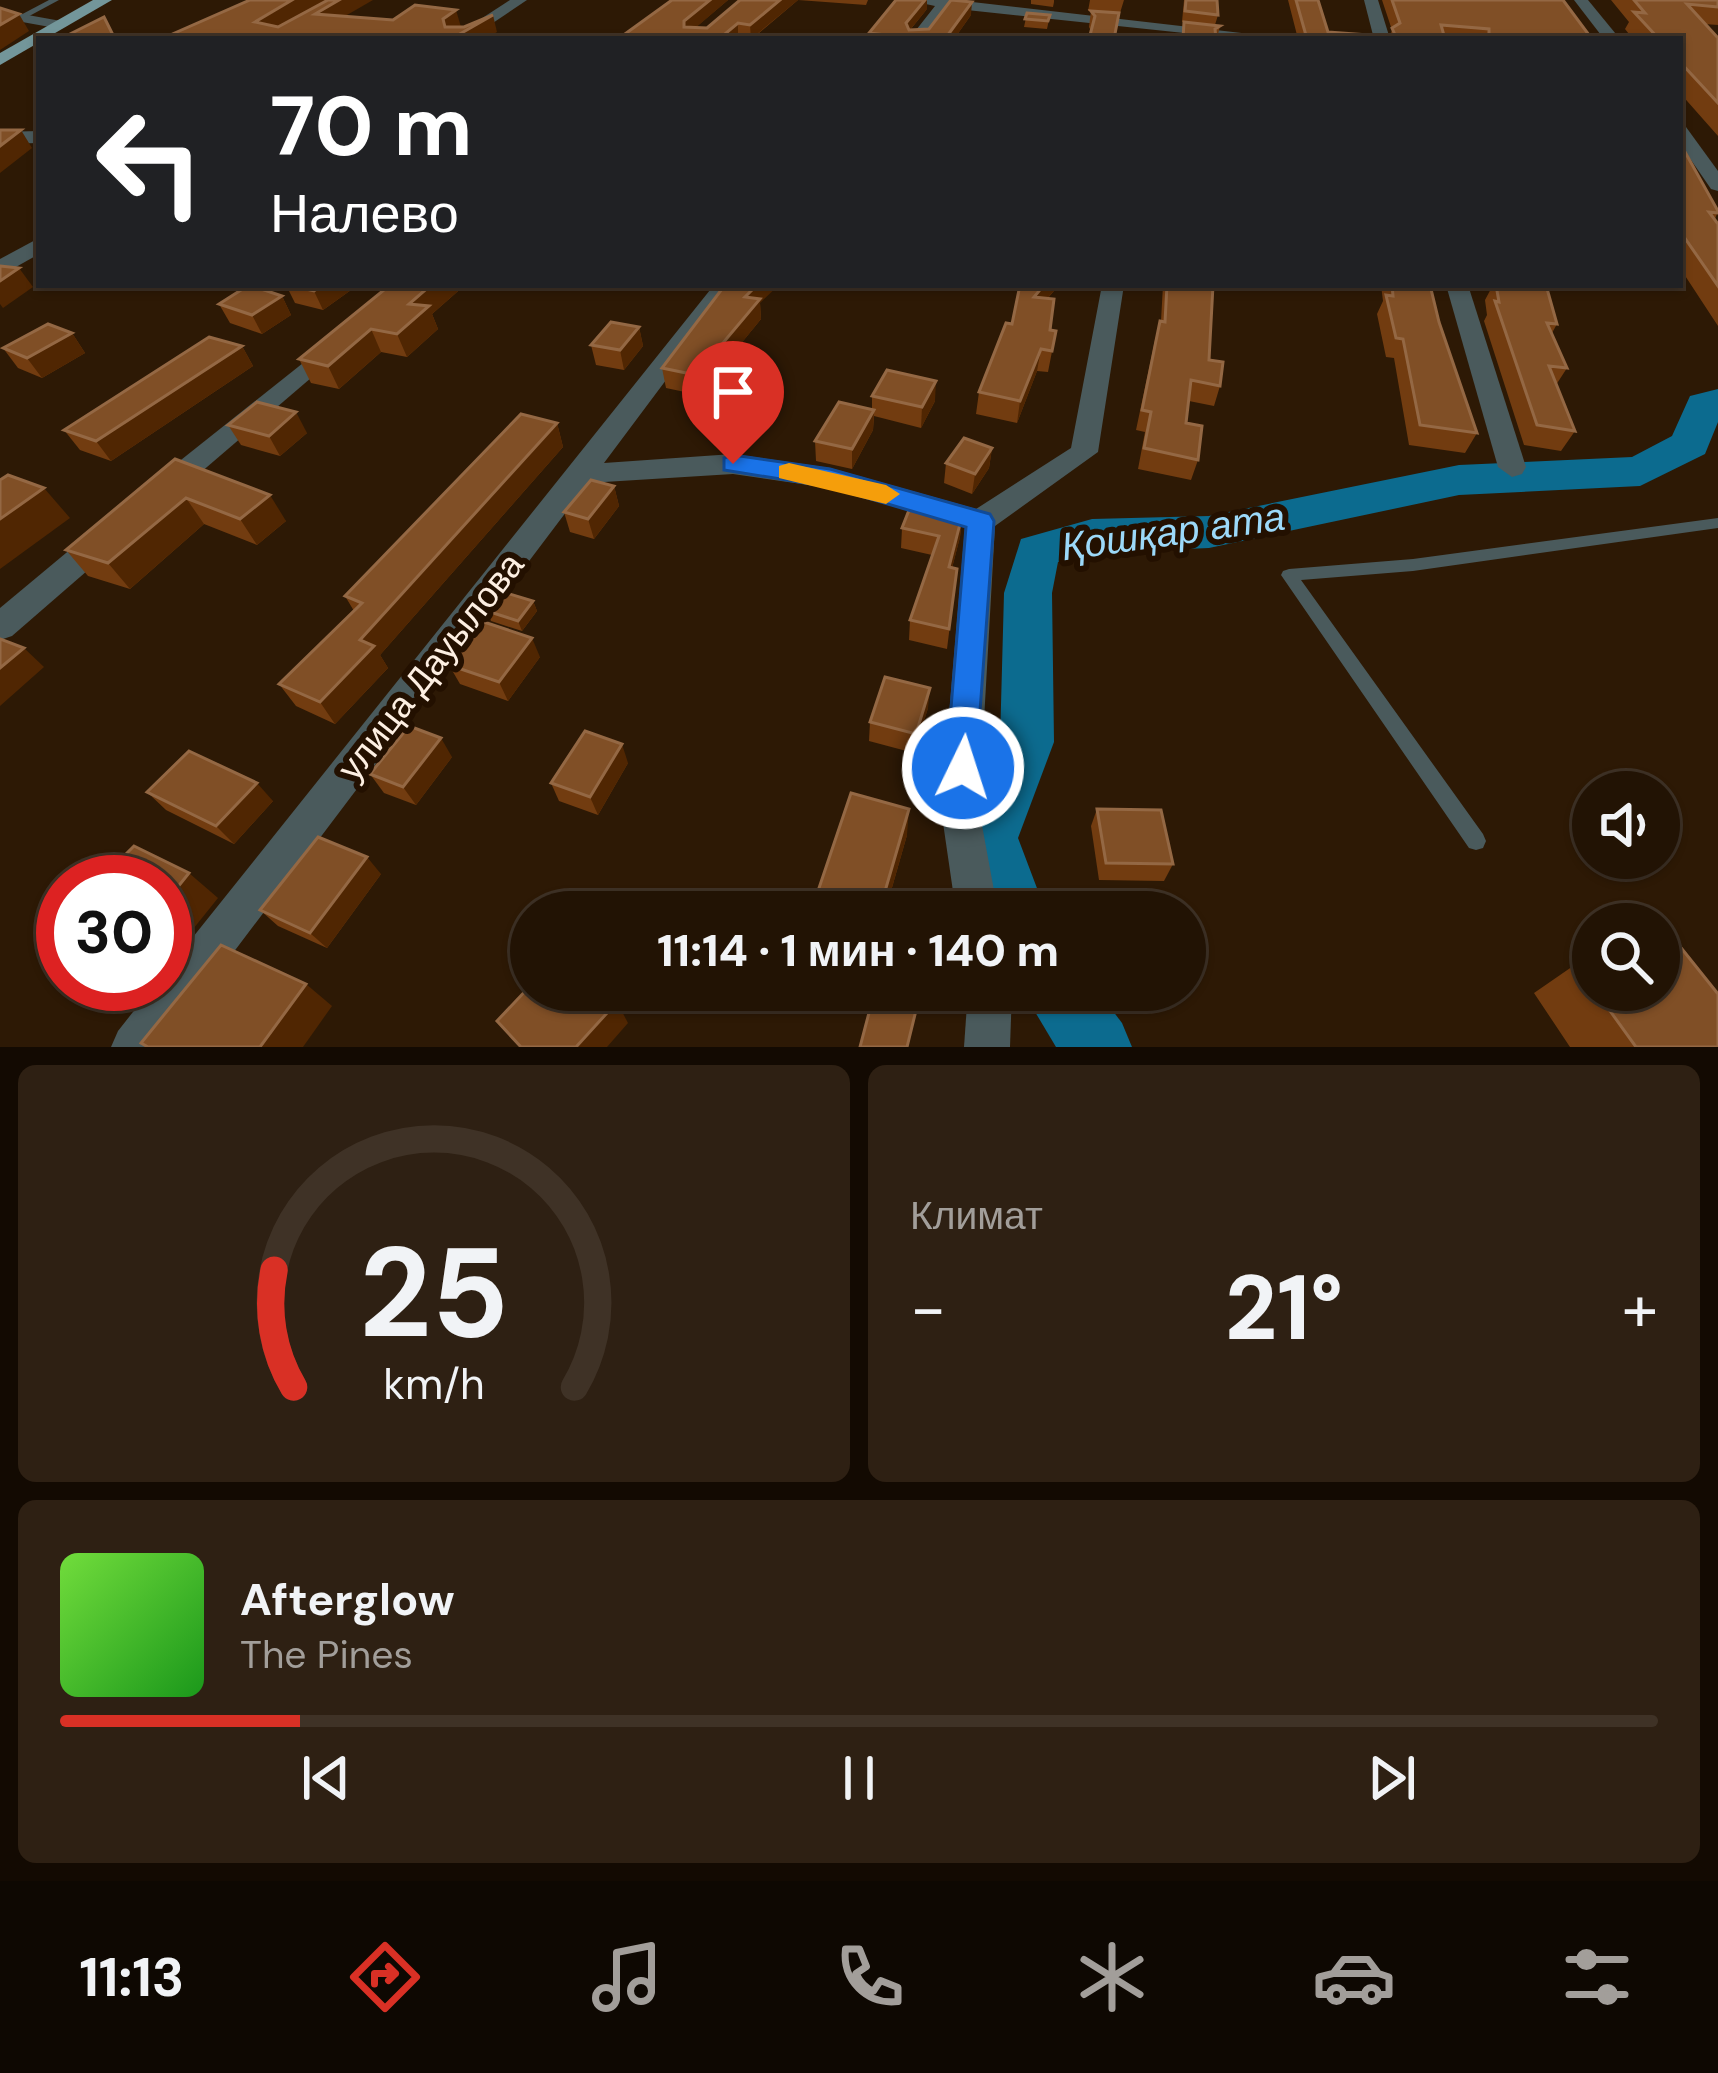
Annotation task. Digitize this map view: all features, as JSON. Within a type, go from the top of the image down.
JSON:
[{"type":"main road","points":[[58,32],[104,0]]},
{"type":"main road","points":[[58,32],[121,0]]},
{"type":"main road","points":[[0,60],[36,43]]},
{"type":"main road","points":[[0,72],[36,51]]},
{"type":"street","points":[[463,36],[520,0]]},
{"type":"street","points":[[914,0],[1253,36]]},
{"type":"street","points":[[1371,0],[1381,36]]},
{"type":"street","points":[[1581,0],[1610,36]]},
{"type":"street","points":[[919,36],[946,1]]},
{"type":"street","points":[[0,14],[58,32]]},
{"type":"street","points":[[1683,135],[1718,185]]},
{"type":"street","points":[[0,138],[36,137]]},
{"type":"street","points":[[0,269],[36,246]]},
{"type":"street","name":"улица Дауылова","points":[[134,1047],[724,288]]},
{"type":"street","points":[[580,474],[733,464],[830,478],[980,521],[1084,452],[1113,288]]},
{"type":"street","points":[[1458,288],[1513,467]]},
{"type":"street","points":[[0,627],[352,330]]},
{"type":"street","points":[[974,891],[960,809],[980,521]]},
{"type":"street","points":[[987,1047],[989,1011]]},
{"type":"lane","points":[[17,19],[55,0]]},
{"type":"lane","points":[[1476,841],[1289,575],[1413,565],[1718,523]]},
{"type":"building","points":[[250,0],[292,0],[255,22],[278,27],[328,0],[339,0],[315,14],[393,20],[415,5],[456,10],[443,19],[445,27],[464,27],[493,15],[456,36],[168,36]]},
{"type":"building","points":[[672,0],[710,0],[684,21],[684,27],[707,28],[740,0],[780,0],[750,25],[738,23],[723,36],[622,36]]},
{"type":"building","points":[[896,0],[925,0],[906,23],[909,30],[929,29],[951,0],[972,2],[947,36],[869,33]]},
{"type":"building","points":[[1186,0],[1217,0],[1218,15],[1185,11]]},
{"type":"building","points":[[1296,0],[1318,0],[1328,32],[1382,36],[1306,36]]},
{"type":"building","points":[[1392,0],[1563,0],[1590,36],[1489,36],[1489,29],[1441,25],[1444,36],[1396,36],[1392,28],[1400,23]]},
{"type":"building","points":[[1634,0],[1718,0],[1718,7],[1687,4],[1718,38],[1718,103],[1683,65],[1683,36],[1656,36],[1634,12],[1645,13]]},
{"type":"building","points":[[0,8],[19,14],[0,25]]},
{"type":"building","points":[[1091,11],[1119,13],[1115,36],[1090,36],[1095,16]]},
{"type":"building","points":[[1027,13],[1050,15],[1048,21],[1025,19]]},
{"type":"building","points":[[104,17],[114,36],[66,36]]},
{"type":"building","points":[[1184,22],[1220,26],[1216,36],[1183,36]]},
{"type":"building","points":[[0,130],[21,130],[0,146]]},
{"type":"building","points":[[1683,148],[1718,211],[1709,212],[1718,224],[1718,286],[1683,235]]},
{"type":"building","points":[[0,266],[19,268],[0,281]]},
{"type":"building","points":[[244,288],[282,296],[252,315],[219,304]]},
{"type":"building","points":[[386,288],[428,288],[409,304],[429,306],[397,334],[371,329],[328,366],[299,359]]},
{"type":"building","points":[[723,288],[754,288],[745,297],[760,299],[696,375],[662,368]]},
{"type":"building","points":[[1019,288],[1042,288],[1034,297],[1054,299],[1052,351],[1041,349],[1020,401],[979,392],[1006,323],[1012,324]]},
{"type":"building","points":[[1167,288],[1213,288],[1209,360],[1223,362],[1220,386],[1191,380],[1186,423],[1202,426],[1198,460],[1144,448],[1151,412],[1142,410],[1160,321],[1165,322]]},
{"type":"building","points":[[1392,288],[1431,288],[1477,433],[1420,425],[1403,339],[1396,338],[1386,295],[1393,296]]},
{"type":"building","points":[[1497,288],[1547,288],[1557,324],[1547,323],[1567,368],[1549,366],[1575,431],[1537,425],[1495,301],[1499,302]]},
{"type":"building","points":[[611,322],[639,327],[620,350],[591,345]]},
{"type":"building","points":[[48,324],[72,333],[27,358],[3,348]]},
{"type":"building","points":[[209,337],[242,346],[96,441],[64,430]]},
{"type":"building","points":[[887,370],[936,381],[922,407],[872,396]]},
{"type":"building","points":[[257,402],[296,412],[269,436],[228,425]]},
{"type":"building","points":[[839,402],[874,410],[852,449],[815,441]]},
{"type":"building","points":[[521,414],[557,423],[360,640],[374,646],[320,702],[279,684],[362,603],[345,596]]},
{"type":"building","points":[[964,438],[992,448],[975,474],[946,463]]},
{"type":"building","points":[[175,459],[270,495],[240,519],[186,498],[108,563],[66,550]]},
{"type":"building","points":[[8,475],[44,488],[0,519],[0,480]]},
{"type":"building","points":[[591,480],[614,486],[588,519],[564,512]]},
{"type":"building","points":[[911,505],[962,516],[949,567],[957,569],[949,629],[910,620],[939,536],[902,528]]},
{"type":"building","points":[[503,592],[533,601],[518,621],[487,611]]},
{"type":"building","points":[[484,622],[532,638],[499,682],[449,665]]},
{"type":"building","points":[[0,639],[24,648],[0,668]]},
{"type":"building","points":[[885,677],[930,688],[916,734],[870,722]]},
{"type":"building","points":[[409,726],[441,738],[403,787],[370,774]]},
{"type":"building","points":[[585,731],[622,744],[590,797],[551,783]]},
{"type":"building","points":[[189,751],[257,783],[216,826],[147,792]]},
{"type":"building","points":[[851,793],[909,809],[885,891],[818,891]]},
{"type":"building","points":[[1097,809],[1161,810],[1173,864],[1106,863]]},
{"type":"building","points":[[318,837],[367,857],[310,933],[260,910]]},
{"type":"building","points":[[134,846],[152,855],[125,855]]},
{"type":"building","points":[[221,945],[306,984],[260,1047],[148,1047],[141,1043],[167,1011],[192,1011],[192,981]]},
{"type":"building","points":[[1680,946],[1718,994],[1718,1047],[1636,1047],[1610,1011],[1680,1011]]},
{"type":"building","points":[[510,1007],[510,1011],[609,1011],[576,1047],[521,1047],[497,1021]]},
{"type":"building","points":[[869,1011],[916,1011],[907,1047],[860,1047]]},
{"type":"waterway","name":"Қошқар ата","points":[[1007,891],[988,838],[1027,742],[1028,593],[1037,551],[1092,536],[1209,532],[1459,480],[1640,471],[1690,444],[1704,405],[1718,401]]},
{"type":"waterway","name":"Қошқар ата","points":[[1071,1011],[1098,1047]]},
{"type":"slow traffic","points":[[789,472],[886,494]]},
{"type":"route","points":[[733,464],[830,478],[980,521],[963,768]]}]
